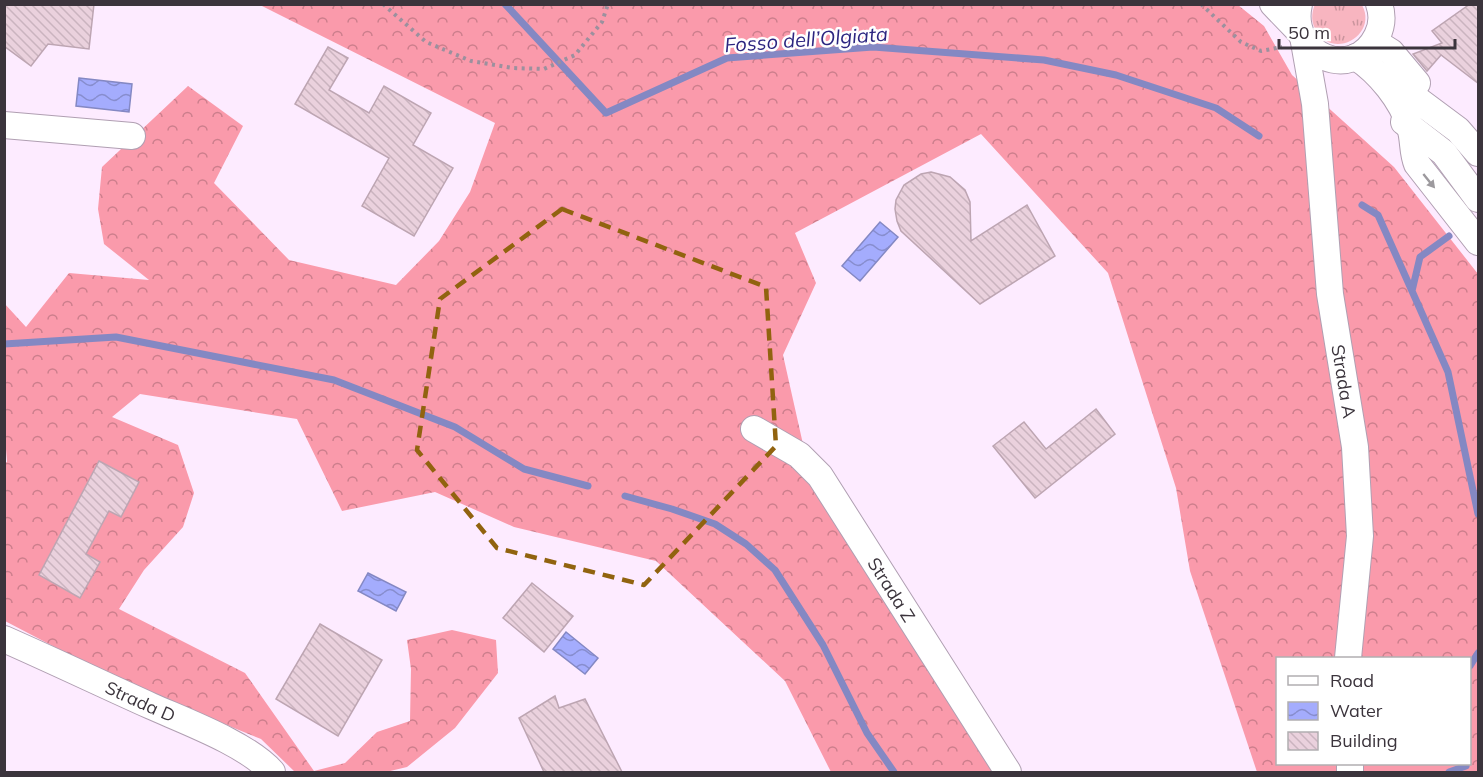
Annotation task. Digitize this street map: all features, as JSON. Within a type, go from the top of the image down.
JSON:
[{"type":"street","points":[[1273,4],[1320,55],[1371,32]]},
{"type":"street","name":"Strada A","points":[[1299,4],[1297,18],[1315,104],[1330,294],[1355,447],[1360,536],[1348,657]]},
{"type":"street","points":[[1371,32],[1418,84],[1431,111],[1444,153]]},
{"type":"street","points":[[1371,32],[1372,68],[1395,98],[1410,127],[1417,164],[1479,242]]},
{"type":"street","name":"Strada A","points":[[1315,104],[1325,81],[1371,32]]},
{"type":"street","points":[[1431,111],[1458,130],[1479,153]]},
{"type":"street","points":[[4,125],[132,136]]},
{"type":"street","points":[[1410,127],[1444,153],[1479,199]]},
{"type":"street","name":"Strada Z","points":[[754,429],[799,455],[820,476],[1008,772]]},
{"type":"street","name":"Strada D","points":[[4,639],[203,729],[246,752],[272,772]]},
{"type":"path","points":[[383,4],[426,42],[471,61],[513,68],[544,69],[575,55],[602,22],[608,4]]},
{"type":"path","points":[[1201,4],[1241,42],[1261,51],[1281,48],[1302,37]]},
{"type":"highlighted area","points":[[562,209],[766,287],[776,446],[644,585],[497,548],[417,450],[440,299]]},
{"type":"green space","points":[[1315,4],[1362,5],[1365,16],[1360,34],[1343,43],[1334,44],[1325,40],[1317,32],[1313,22]]},
{"type":"green space","points":[[260,5],[1238,5],[1264,26],[1292,75],[1394,167],[1478,274],[1478,772],[1257,772],[1190,571],[1176,488],[1108,273],[981,134],[795,233],[816,283],[783,355],[807,462],[1004,772],[831,772],[785,681],[656,561],[514,527],[435,492],[342,511],[297,419],[140,394],[112,417],[178,445],[194,493],[183,527],[144,570],[119,609],[245,673],[314,771],[345,763],[377,732],[410,721],[411,669],[407,640],[452,630],[496,640],[498,673],[455,728],[407,767],[386,772],[295,772],[261,739],[158,697],[93,667],[5,621],[4,463],[7,462],[4,423],[4,303],[26,327],[69,273],[149,280],[104,244],[98,209],[102,167],[188,86],[243,126],[214,183],[289,260],[396,285],[439,241],[470,192],[495,123]]},
{"type":"water","points":[[79,78],[132,84],[129,112],[76,106]]},
{"type":"water","points":[[880,222],[898,237],[860,281],[842,266]]},
{"type":"water","points":[[368,573],[406,592],[396,611],[358,591]]},
{"type":"water","points":[[566,632],[598,658],[585,674],[553,649]]},
{"type":"building","points":[[4,4],[94,4],[89,49],[48,44],[31,66],[4,46]]},
{"type":"building","points":[[1470,4],[1479,4],[1479,84],[1441,55],[1427,71],[1413,54],[1442,43],[1432,31]]},
{"type":"building","points":[[328,47],[348,58],[329,90],[369,113],[384,86],[431,113],[413,145],[453,168],[414,236],[362,206],[389,158],[295,104]]},
{"type":"building","points":[[931,172],[950,177],[965,190],[970,202],[971,241],[1027,205],[1055,256],[980,304],[901,231],[897,221],[896,200],[904,185],[921,174]]},
{"type":"building","points":[[1096,409],[1115,434],[1035,498],[993,446],[1024,422],[1046,449]]},
{"type":"building","points":[[99,461],[139,482],[121,517],[109,511],[86,554],[100,562],[80,598],[39,575]]},
{"type":"building","points":[[532,583],[573,616],[544,652],[503,618]]},
{"type":"building","points":[[320,624],[382,660],[338,736],[276,699]]},
{"type":"building","points":[[555,696],[559,708],[585,699],[622,772],[544,772],[519,718]]},
{"type":"waterway","name":"Fosso dell’Olgiata","points":[[505,4],[606,113],[727,58],[873,47],[1044,60],[1116,75],[1216,108],[1259,136]]},
{"type":"waterway","name":"Fosso dell’Olgiata","points":[[1362,205],[1378,215],[1412,291]]},
{"type":"waterway","points":[[1449,236],[1420,257],[1412,291],[1448,372],[1478,514]]},
{"type":"waterway","points":[[4,344],[116,337],[334,380],[455,427],[524,469],[588,486]]},
{"type":"waterway","points":[[625,496],[715,524],[746,544],[775,570],[823,645],[867,733],[894,772]]},
{"type":"waterway","points":[[1471,664],[1478,653]]},
{"type":"waterway","points":[[1449,772],[1466,766]]}]
